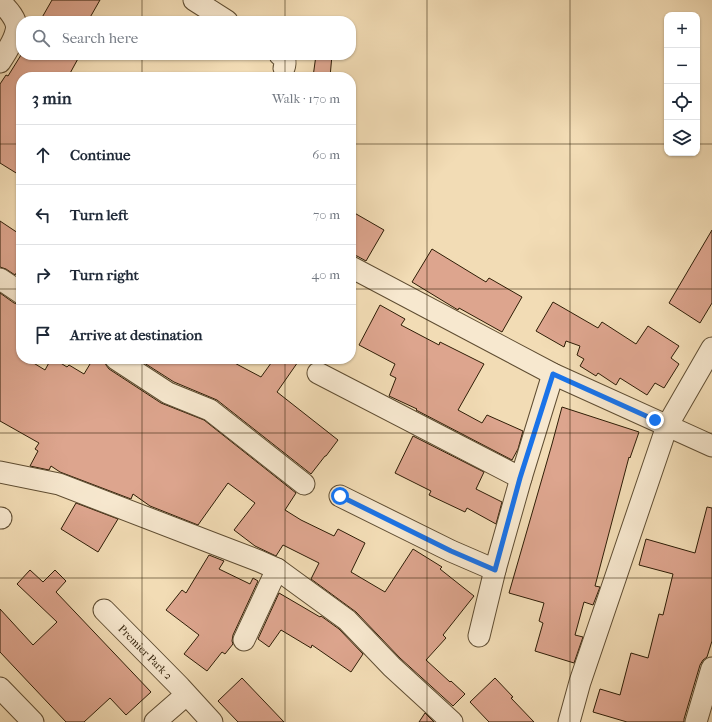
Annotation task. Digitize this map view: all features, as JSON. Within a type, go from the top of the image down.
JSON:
[{"type":"street","points":[[194,0],[219,16]]},
{"type":"street","points":[[0,2],[11,13],[16,26]]},
{"type":"street","points":[[0,62],[9,48],[16,32]]},
{"type":"street","points":[[356,270],[553,374],[712,446]]},
{"type":"street","points":[[0,279],[16,290]]},
{"type":"street","points":[[569,722],[580,682],[667,426],[712,348]]},
{"type":"street","points":[[124,364],[168,393],[210,410],[304,484]]},
{"type":"street","points":[[318,373],[520,478]]},
{"type":"street","points":[[479,636],[520,478],[553,374]]},
{"type":"street","points":[[0,472],[59,484],[259,561],[277,570],[347,620],[392,667],[452,722]]},
{"type":"street","points":[[340,496],[451,551],[495,570]]},
{"type":"street","points":[[244,640],[277,570]]},
{"type":"street","name":"Premier Park 2","points":[[104,610],[180,687],[212,722]]},
{"type":"street","points":[[696,722],[712,671]]},
{"type":"street","points":[[0,688],[33,722]]},
{"type":"street","points":[[155,722],[186,694]]},
{"type":"building","points":[[52,0],[100,0],[91,16],[43,16]]},
{"type":"building","points":[[18,60],[77,60],[71,72],[16,72],[16,173],[0,163],[0,84],[6,75],[8,76]]},
{"type":"building","points":[[315,60],[332,60],[330,72],[314,72]]},
{"type":"building","points":[[356,214],[384,230],[366,261],[357,256]]},
{"type":"building","points":[[0,221],[16,232],[16,273],[15,275],[0,267]]},
{"type":"building","points":[[712,230],[712,303],[700,323],[669,303]]},
{"type":"building","points":[[432,249],[486,282],[489,278],[522,297],[502,332],[459,308],[458,310],[412,282]]},
{"type":"building","points":[[0,293],[16,304],[16,364],[35,364],[45,370],[48,364],[62,364],[67,367],[69,365],[84,374],[90,364],[106,364],[109,369],[161,403],[204,420],[296,493],[285,510],[301,520],[334,536],[338,529],[365,543],[351,572],[385,592],[413,549],[442,567],[440,569],[474,596],[443,635],[446,638],[426,660],[465,694],[453,706],[400,658],[356,612],[311,579],[319,563],[283,545],[276,556],[255,546],[234,530],[255,503],[228,483],[198,525],[150,506],[133,494],[131,499],[60,472],[51,466],[49,470],[30,466],[38,451],[35,449],[39,443],[0,421]]},
{"type":"building","points":[[553,302],[598,328],[602,322],[636,344],[648,326],[679,346],[671,358],[679,364],[664,388],[655,383],[647,395],[620,378],[616,385],[598,373],[596,376],[580,366],[584,359],[577,355],[580,346],[566,341],[564,347],[536,331]]},
{"type":"building","points":[[380,305],[405,319],[401,325],[439,345],[440,342],[484,364],[458,410],[482,423],[487,415],[523,431],[518,449],[512,460],[416,410],[417,409],[389,396],[396,378],[390,375],[395,364],[359,345]]},
{"type":"building","points":[[146,364],[236,364],[261,377],[270,364],[297,364],[277,392],[338,440],[311,474],[217,400],[174,382]]},
{"type":"building","points":[[562,407],[639,432],[630,458],[629,457],[595,586],[600,587],[593,605],[584,602],[575,635],[583,637],[574,663],[535,651],[543,623],[539,621],[544,603],[509,593]]},
{"type":"building","points":[[413,436],[484,472],[476,489],[502,502],[496,524],[467,508],[465,512],[429,495],[431,491],[395,473]]},
{"type":"building","points":[[76,503],[118,519],[98,552],[61,529]]},
{"type":"building","points":[[707,507],[712,508],[712,641],[707,657],[700,665],[684,722],[627,722],[593,712],[600,689],[620,695],[631,653],[648,658],[659,614],[663,615],[673,574],[639,565],[646,539],[695,553]]},
{"type":"building","points":[[209,555],[224,561],[219,569],[250,584],[253,578],[258,581],[233,635],[233,644],[225,654],[222,652],[207,671],[184,654],[199,635],[166,610],[182,590],[186,593]]},
{"type":"building","points":[[30,570],[43,582],[55,570],[66,581],[56,592],[151,692],[126,715],[110,698],[84,722],[66,722],[0,652],[0,609],[33,645],[57,622],[17,584]]},
{"type":"building","points":[[279,593],[320,617],[321,616],[339,629],[363,654],[351,672],[312,645],[311,648],[281,630],[269,647],[258,639]]},
{"type":"building","points":[[242,678],[284,722],[238,722],[218,701]]},
{"type":"building","points":[[495,678],[513,697],[511,698],[534,722],[489,722],[470,702]]},
{"type":"building","points":[[425,713],[434,722],[419,722]]},
{"type":"route","points":[[340,496],[451,551],[495,570],[520,478],[553,374],[655,420]]}]
